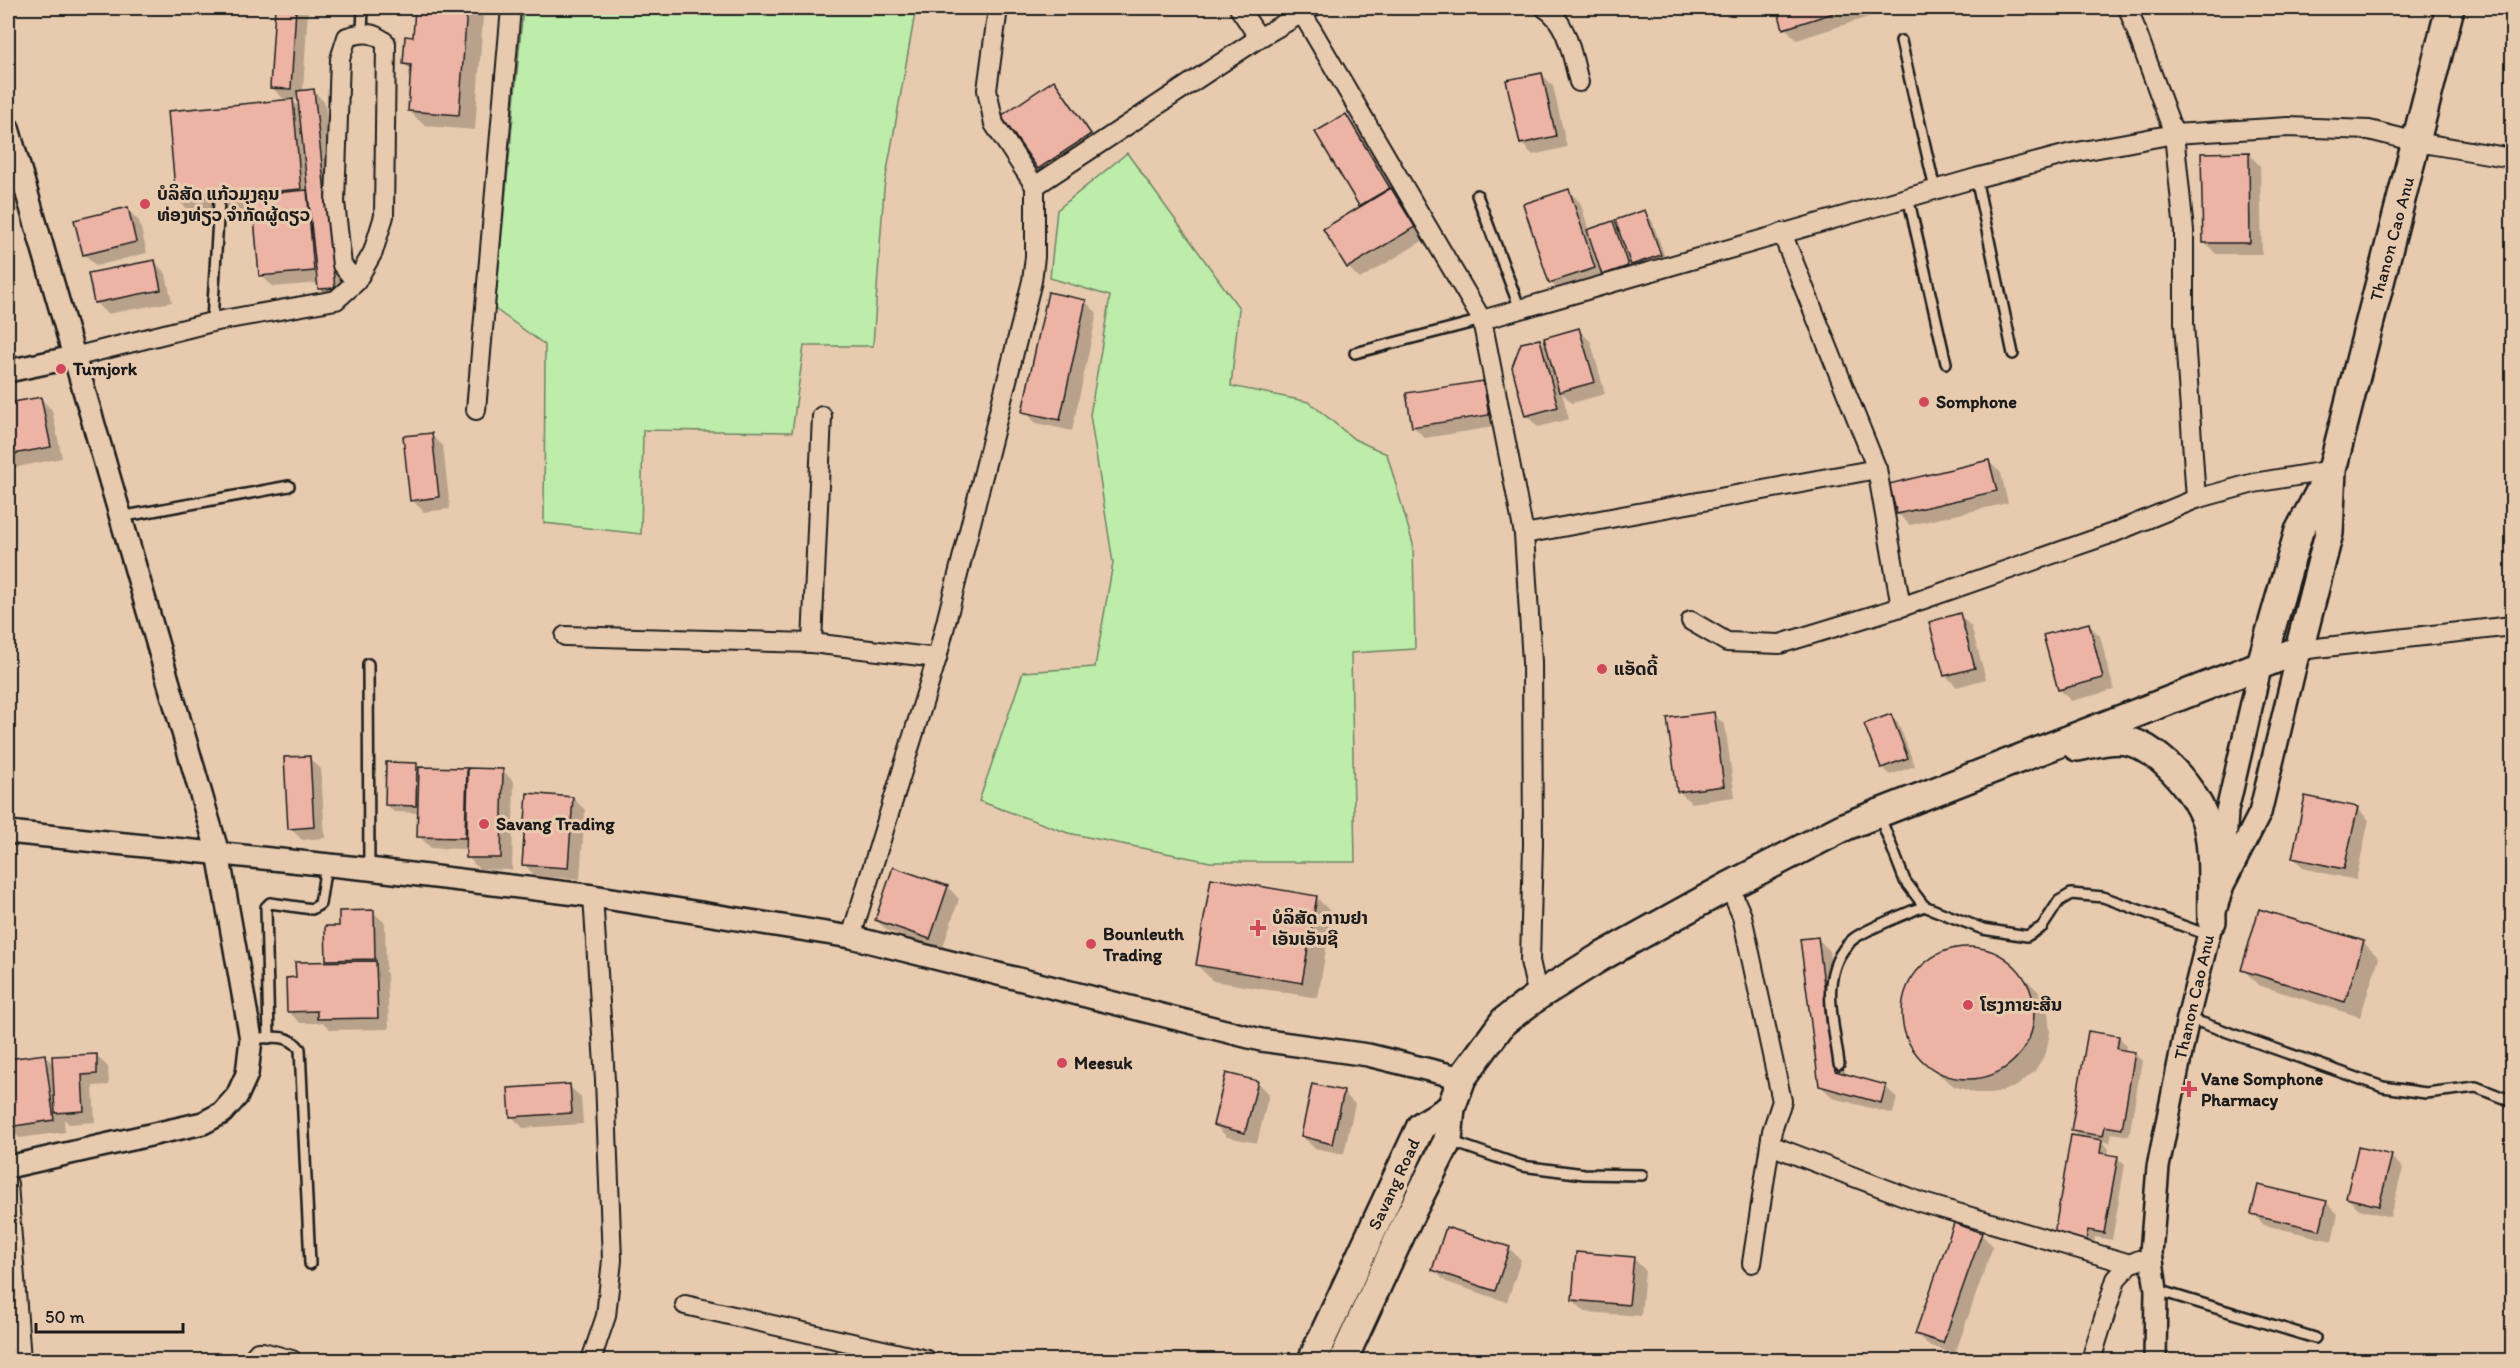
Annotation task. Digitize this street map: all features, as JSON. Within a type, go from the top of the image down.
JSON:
[{"type":"main road","name":"Thanon Cao Anu","points":[[2299,650],[2329,533],[2332,470],[2450,8]]},
{"type":"main road","name":"Thanon Cao Anu","points":[[2261,664],[2300,531],[2332,470]]},
{"type":"main road","points":[[1451,1108],[1462,1078],[1504,1021],[1538,996],[1599,958],[1729,886],[1846,826],[2299,650]]},
{"type":"main road","points":[[2008,762],[2098,743],[2127,741],[2146,750],[2168,765],[2192,790],[2209,833],[2210,928]]},
{"type":"main road","name":"Savang Road","points":[[1343,1360],[1407,1221],[1448,1140],[1451,1108]]},
{"type":"main road","name":"Savang Road","points":[[1312,1360],[1421,1126],[1451,1108]]},
{"type":"street","points":[[476,410],[511,8]]},
{"type":"street","points":[[851,937],[937,658],[1032,281],[1035,257],[1035,186],[994,124],[987,90],[998,8]]},
{"type":"street","points":[[1239,8],[1259,38]]},
{"type":"street","points":[[1545,8],[1553,12],[1561,23],[1579,82]]},
{"type":"street","points":[[2128,8],[2174,134],[2184,231],[2184,324],[2196,500]]},
{"type":"street","points":[[1035,186],[1259,38],[1306,10],[1482,320],[1524,534],[1532,662],[1533,844],[1530,961],[1538,996]]},
{"type":"street","points":[[8,371],[74,357],[212,322],[336,300],[356,282],[373,252],[384,216],[386,43],[378,36],[362,32],[347,37],[340,59],[335,202],[342,264],[356,282]]},
{"type":"street","points":[[8,128],[218,853],[260,1039],[237,1096],[222,1113],[204,1123],[8,1167]]},
{"type":"street","points":[[1482,320],[1935,189],[2072,153],[2174,134],[2300,128],[2369,130],[2417,142],[2512,158]]},
{"type":"street","points":[[1782,233],[1877,469],[1901,607]]},
{"type":"street","points":[[812,643],[822,416]]},
{"type":"street","points":[[1524,534],[1877,469]]},
{"type":"street","points":[[1691,621],[1727,642],[1780,644],[1901,607],[2113,533],[2196,500],[2254,483],[2332,470]]},
{"type":"street","points":[[2299,650],[2512,626]]},
{"type":"street","points":[[565,636],[812,643],[937,658]]},
{"type":"street","name":"Thanon Cao Anu","points":[[2155,1360],[2156,1290],[2151,1253],[2158,1167],[2188,1018],[2223,885],[2260,813],[2299,650]]},
{"type":"street","name":"Thanon Cao Anu","points":[[2223,885],[2227,810],[2261,664]]},
{"type":"street","points":[[8,832],[369,869],[593,896],[851,937],[1261,1040],[1368,1055],[1462,1078]]},
{"type":"street","points":[[1729,886],[1743,915],[1782,1101],[1772,1131],[1752,1263]]},
{"type":"street","points":[[591,1360],[606,1316],[612,1260],[605,1080],[593,896]]},
{"type":"street","points":[[1770,1145],[1920,1202],[2130,1264]]},
{"type":"street","points":[[8,1184],[21,1360]]},
{"type":"street","points":[[2091,1360],[2116,1279],[2130,1264],[2151,1253]]},
{"type":"street","points":[[685,1305],[927,1360]]},
{"type":"street","points":[[251,1360],[258,1352],[292,1360]]},
{"type":"lane","points":[[362,32],[363,8]]},
{"type":"lane","points":[[1901,41],[1935,189]]},
{"type":"lane","points":[[1976,178],[2013,354]]},
{"type":"lane","points":[[1477,195],[1520,309]]},
{"type":"lane","points":[[1908,197],[1946,363]]},
{"type":"lane","points":[[212,322],[219,201]]},
{"type":"lane","points":[[1355,353],[1482,320]]},
{"type":"lane","points":[[120,517],[289,486]]},
{"type":"lane","points":[[368,664],[369,869]]},
{"type":"lane","points":[[1878,813],[1905,881],[1924,906],[1983,929],[2027,936],[2042,927],[2059,901],[2071,894],[2103,897],[2210,928]]},
{"type":"lane","points":[[310,1263],[300,1049],[293,1040],[285,1037],[260,1039],[266,907],[270,903],[312,909],[320,904],[326,865]]},
{"type":"lane","points":[[1839,1064],[1829,987],[1836,960],[1853,939],[1924,906]]},
{"type":"lane","points":[[2188,1018],[2383,1087],[2426,1093],[2476,1087],[2512,1101]]},
{"type":"lane","points":[[1448,1140],[1522,1166],[1584,1174],[1642,1175]]},
{"type":"lane","points":[[2156,1290],[2315,1338]]},
{"type":"green space","points":[[523,8],[916,8],[884,188],[873,346],[804,346],[792,432],[643,430],[641,534],[544,523],[545,345],[495,309]]},
{"type":"green space","points":[[1127,153],[1239,308],[1231,386],[1309,402],[1354,439],[1387,454],[1413,544],[1415,649],[1351,653],[1355,862],[1210,862],[1068,833],[979,801],[1023,672],[1095,667],[1113,563],[1090,415],[1110,296],[1050,278],[1057,210]]},
{"type":"building","points":[[275,8],[296,8],[291,89],[270,88]]},
{"type":"building","points":[[415,8],[467,8],[459,115],[408,111],[411,65],[403,64],[405,36],[413,37]]},
{"type":"building","points":[[1777,8],[1849,8],[1783,29]]},
{"type":"building","points":[[1542,73],[1556,136],[1520,144],[1506,80]]},
{"type":"building","points":[[1054,80],[1091,134],[1038,169],[1001,116]]},
{"type":"building","points":[[314,89],[335,288],[318,289],[297,91]]},
{"type":"building","points":[[293,99],[301,189],[176,200],[168,111]]},
{"type":"building","points":[[1346,114],[1390,188],[1359,206],[1315,132]]},
{"type":"building","points":[[2249,152],[2250,243],[2203,243],[2201,153]]},
{"type":"building","points":[[1391,188],[1415,227],[1347,268],[1323,229]]},
{"type":"building","points":[[1569,189],[1595,268],[1549,283],[1523,204]]},
{"type":"building","points":[[307,190],[314,271],[259,276],[252,195]]},
{"type":"building","points":[[128,207],[136,242],[83,255],[74,220]]},
{"type":"building","points":[[1645,210],[1661,255],[1631,265],[1615,220]]},
{"type":"building","points":[[1613,221],[1628,266],[1602,275],[1587,230]]},
{"type":"building","points":[[155,260],[161,290],[94,303],[88,273]]},
{"type":"building","points":[[1048,292],[1086,300],[1060,420],[1022,412]]},
{"type":"building","points":[[1579,328],[1595,382],[1559,392],[1544,338]]},
{"type":"building","points":[[1540,339],[1558,407],[1525,416],[1512,367],[1521,343]]},
{"type":"building","points":[[1483,381],[1489,415],[1412,427],[1406,393]]},
{"type":"building","points":[[41,397],[51,447],[8,455],[8,403]]},
{"type":"building","points":[[432,433],[439,497],[410,501],[403,436]]},
{"type":"building","points":[[1989,460],[1997,491],[1897,514],[1889,484]]},
{"type":"building","points":[[1960,613],[1975,668],[1944,676],[1929,622]]},
{"type":"building","points":[[2089,623],[2103,678],[2058,690],[2043,635]]},
{"type":"building","points":[[1714,712],[1724,786],[1677,792],[1667,718]]},
{"type":"building","points":[[1891,714],[1908,758],[1881,768],[1864,724]]},
{"type":"building","points":[[310,756],[314,827],[288,829],[284,757]]},
{"type":"building","points":[[386,762],[417,763],[416,806],[385,805]]},
{"type":"building","points":[[419,767],[467,768],[465,838],[417,837]]},
{"type":"building","points":[[468,768],[503,769],[501,858],[466,858]]},
{"type":"building","points":[[527,793],[573,797],[568,868],[522,865]]},
{"type":"building","points":[[2305,796],[2358,807],[2344,869],[2292,858]]},
{"type":"building","points":[[893,867],[948,886],[930,939],[875,920]]},
{"type":"building","points":[[1211,878],[1317,896],[1302,983],[1196,965]]},
{"type":"building","points":[[2259,909],[2364,941],[2345,1002],[2241,970]]},
{"type":"building","points":[[374,910],[375,959],[326,960],[325,926],[339,926],[339,911]]},
{"type":"building","points":[[1818,937],[1835,1071],[1886,1085],[1881,1103],[1819,1086],[1800,939]]},
{"type":"building","name":"ໂຮງກາຍະສີນ","points":[[1968,947],[1993,952],[2015,966],[2029,988],[2034,1013],[2029,1038],[2015,1060],[1993,1074],[1968,1079],[1943,1074],[1921,1060],[1907,1038],[1902,1013],[1907,988],[1921,966],[1943,952]]},
{"type":"building","points":[[376,961],[378,1018],[317,1019],[317,1011],[287,1012],[286,978],[296,977],[295,962]]},
{"type":"building","points":[[2088,1031],[2119,1036],[2117,1049],[2135,1052],[2122,1129],[2105,1126],[2103,1136],[2071,1131]]},
{"type":"building","points":[[45,1054],[54,1120],[8,1127],[8,1059]]},
{"type":"building","points":[[97,1054],[97,1074],[82,1075],[84,1111],[55,1113],[52,1056]]},
{"type":"building","points":[[1226,1073],[1258,1081],[1245,1133],[1213,1125]]},
{"type":"building","points":[[570,1084],[572,1113],[510,1117],[508,1088]]},
{"type":"building","points":[[1312,1084],[1344,1091],[1332,1144],[1301,1136]]},
{"type":"building","points":[[2071,1135],[2102,1140],[2100,1153],[2118,1156],[2104,1233],[2088,1230],[2086,1240],[2054,1235]]},
{"type":"building","points":[[2358,1147],[2392,1155],[2379,1206],[2346,1198]]},
{"type":"building","points":[[2258,1185],[2327,1201],[2320,1230],[2251,1214]]},
{"type":"building","points":[[1954,1223],[1982,1233],[1943,1343],[1915,1334]]},
{"type":"building","points":[[1446,1227],[1510,1247],[1495,1291],[1432,1270]]},
{"type":"building","points":[[1576,1252],[1634,1257],[1629,1305],[1572,1300]]},
{"type":"place","name":"ບໍລິສັດ ແກ້ວມຸງຄຸນ ທ່ອງທ່ຽວ ຈຳກັດຜູ້ດຽວ","points":[[145,204]]},
{"type":"place","name":"Tumjork","points":[[61,369]]},
{"type":"place","name":"Somphone","points":[[1924,402]]},
{"type":"place","name":"ແອັດດີ້","points":[[1602,669]]},
{"type":"place","name":"Savang Trading","points":[[484,824]]},
{"type":"place","name":"ບໍລິສັດ ການຢາ ເອັນເອັນຊີ","points":[[1258,928]]},
{"type":"place","name":"Bounleuth Trading","points":[[1091,944]]},
{"type":"place","name":"ໂຮງກາຍະສີນ","points":[[1968,1005]]},
{"type":"place","name":"Meesuk","points":[[1062,1063]]},
{"type":"place","name":"Vane Somphone Pharmacy","points":[[2189,1089]]}]
